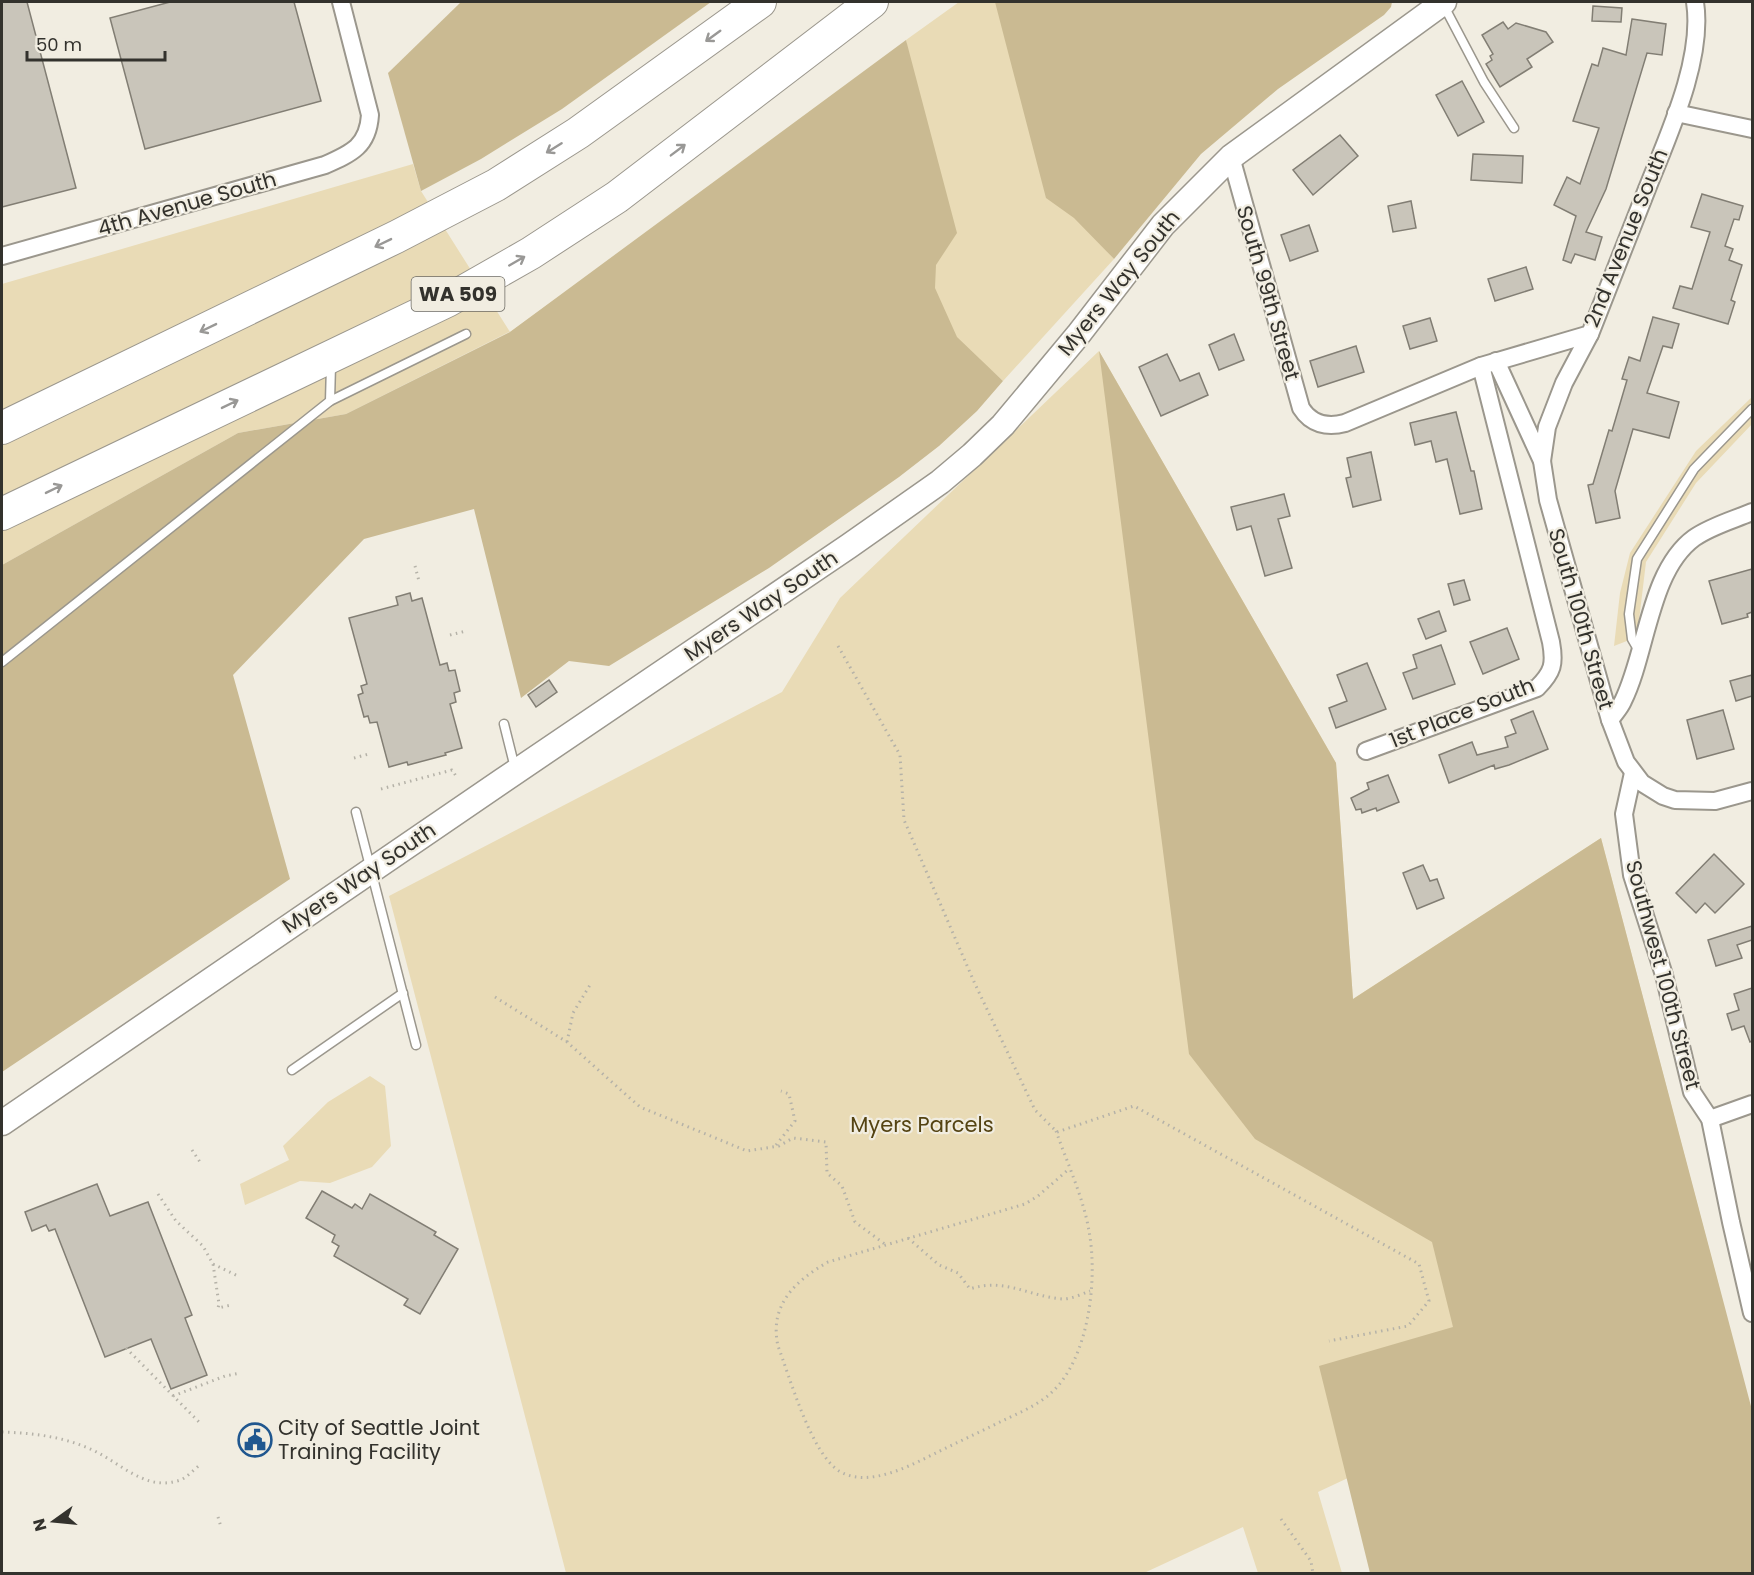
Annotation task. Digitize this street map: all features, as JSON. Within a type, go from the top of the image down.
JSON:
[{"type":"highway","points":[[2,428],[396,237],[496,185],[578,133],[760,2]]},
{"type":"highway","name":"WA 509","points":[[2,514],[447,301],[531,253],[617,196],[872,2]]},
{"type":"main road","name":"Myers Way South","points":[[2,1123],[940,482],[1003,425],[1078,335],[1163,225],[1231,157],[1443,2]]},
{"type":"street","name":"4th Avenue South","points":[[2,256],[325,165],[354,151],[369,129],[370,115],[341,2]]},
{"type":"street","name":"2nd Avenue South","points":[[1316,422],[1329,425],[1346,423],[1489,363],[1590,334],[1676,113],[1697,33],[1698,19],[1695,2]]},
{"type":"street","points":[[1676,113],[1752,129]]},
{"type":"street","name":"South 99th Street","points":[[1231,157],[1301,408],[1307,417],[1316,422]]},
{"type":"street","name":"South 100th Street","points":[[1590,334],[1564,383],[1547,426],[1542,461],[1548,500],[1610,720],[1620,749],[1633,773]]},
{"type":"street","name":"South 100th Street","points":[[1489,363],[1542,461]]},
{"type":"street","name":"South 100th Street","points":[[1489,363],[1551,642],[1552,668]]},
{"type":"street","points":[[1610,720],[1623,703],[1661,580],[1675,558],[1692,539],[1752,512]]},
{"type":"street","name":"1st Place South","points":[[1366,751],[1537,688],[1547,678],[1552,668]]},
{"type":"street","points":[[1633,773],[1652,790],[1675,800],[1715,801],[1752,791]]},
{"type":"street","name":"Southwest 100th Street","points":[[1633,773],[1624,814],[1632,875],[1664,975],[1692,1092],[1710,1119],[1752,1313]]},
{"type":"street","points":[[1710,1119],[1752,1104]]},
{"type":"lane","points":[[1443,2],[1484,82],[1514,128]]},
{"type":"lane","points":[[2,662],[330,401],[466,334]]},
{"type":"lane","points":[[330,401],[332,356]]},
{"type":"lane","points":[[1640,653],[1632,639],[1629,614],[1637,559],[1694,469],[1752,410]]},
{"type":"lane","points":[[504,724],[516,771]]},
{"type":"lane","points":[[356,812],[416,1045]]},
{"type":"lane","points":[[292,1070],[403,993]]},
{"type":"path","points":[[415,566],[419,581]]},
{"type":"path","points":[[450,635],[466,631]]},
{"type":"path","points":[[838,646],[900,755],[904,820],[975,984],[1035,1110],[1056,1131],[1069,1169],[1089,1230],[1091,1265],[1089,1309],[1080,1347],[1065,1378],[1050,1395],[896,1472],[871,1476],[850,1475],[827,1461],[815,1443],[775,1333],[779,1310],[793,1288],[807,1274],[828,1262],[1025,1204],[1038,1196],[1069,1169]]},
{"type":"path","points":[[354,758],[369,754]]},
{"type":"path","points":[[381,789],[452,770],[456,776]]},
{"type":"path","points":[[567,1042],[573,1013],[590,985]]},
{"type":"path","points":[[495,997],[567,1042],[640,1107],[747,1151],[775,1147],[793,1138],[826,1142],[827,1173],[842,1186],[855,1222],[886,1245]]},
{"type":"path","points":[[775,1147],[795,1121],[789,1094],[782,1091]]},
{"type":"path","points":[[1056,1131],[1134,1106],[1419,1264],[1429,1301],[1408,1326],[1329,1341]]},
{"type":"path","points":[[192,1150],[200,1162]]},
{"type":"path","points":[[158,1194],[176,1221],[203,1245],[213,1264],[218,1308],[231,1305]]},
{"type":"path","points":[[908,1238],[939,1265],[958,1273],[970,1289],[985,1284],[1000,1285],[1064,1299],[1090,1291]]},
{"type":"path","points":[[213,1264],[240,1277]]},
{"type":"path","points":[[126,1348],[199,1422]]},
{"type":"path","points":[[173,1396],[225,1376],[240,1373]]},
{"type":"path","points":[[2,1432],[28,1433],[68,1441],[105,1455],[131,1473],[154,1482],[178,1481],[200,1465]]},
{"type":"path","points":[[218,1517],[221,1527]]},
{"type":"path","points":[[1281,1519],[1311,1561],[1313,1574]]},
{"type":"green space","points":[[959,2],[1368,2],[1090,233],[1114,259],[1003,381],[991,370],[509,332],[346,414],[238,433],[2,565],[2,284],[413,164],[421,191],[510,332],[907,45],[906,40]]},
{"type":"green space","name":"Myers Parcels","points":[[1099,351],[1336,763],[1353,999],[1601,838],[1723,1302],[1318,1492],[1342,1573],[1258,1573],[1243,1527],[1144,1573],[566,1573],[389,896],[782,692],[840,598]]},
{"type":"green space","points":[[1752,397],[1752,424],[1696,483],[1646,562],[1637,637],[1614,646],[1620,593],[1630,553],[1696,451]]},
{"type":"green space","points":[[370,1076],[385,1086],[391,1146],[372,1167],[330,1183],[300,1181],[245,1205],[240,1184],[289,1160],[283,1146],[328,1102]]},
{"type":"shaded area","points":[[461,2],[711,2],[562,109],[481,159],[421,191],[388,73]]},
{"type":"shaded area","points":[[995,2],[1392,2],[1384,15],[1278,89],[1201,154],[1114,259],[1074,218],[1046,198]]},
{"type":"shaded area","points":[[906,40],[957,233],[936,265],[935,288],[957,337],[1003,381],[977,411],[939,446],[899,477],[769,568],[609,666],[569,661],[521,698],[474,509],[364,539],[233,675],[290,879],[2,1072],[2,565],[238,433],[346,414],[510,332]]},
{"type":"shaded area","points":[[1099,351],[1336,763],[1353,999],[1601,838],[1752,1410],[1752,1573],[1370,1573],[1319,1366],[1453,1327],[1432,1242],[1255,1139],[1189,1054]]},
{"type":"building","points":[[2,2],[27,2],[76,188],[2,207]]},
{"type":"building","points":[[170,2],[294,2],[321,101],[145,149],[110,18]]},
{"type":"building","points":[[1593,6],[1622,8],[1621,22],[1592,21]]},
{"type":"building","points":[[1632,19],[1666,24],[1662,55],[1647,53],[1606,189],[1586,232],[1602,237],[1595,260],[1575,254],[1571,263],[1563,260],[1576,216],[1554,205],[1567,177],[1580,184],[1599,128],[1573,121],[1592,64],[1598,66],[1603,48],[1626,55]]},
{"type":"building","points":[[1503,22],[1508,29],[1516,23],[1546,32],[1553,42],[1527,59],[1532,67],[1500,87],[1486,64],[1492,60],[1490,56],[1493,54],[1482,35]]},
{"type":"building","points":[[1462,81],[1484,122],[1458,136],[1436,95]]},
{"type":"building","points":[[1340,135],[1358,156],[1313,195],[1293,170]]},
{"type":"building","points":[[1473,154],[1523,156],[1522,183],[1471,180]]},
{"type":"building","points":[[1702,194],[1743,206],[1739,220],[1734,219],[1725,246],[1733,249],[1729,260],[1742,265],[1731,300],[1735,302],[1728,324],[1673,308],[1680,286],[1692,289],[1710,232],[1691,227]]},
{"type":"building","points":[[1411,201],[1416,228],[1393,232],[1388,206]]},
{"type":"building","points":[[1309,225],[1318,251],[1290,261],[1281,235]]},
{"type":"building","points":[[1526,267],[1533,289],[1495,301],[1488,279]]},
{"type":"building","points":[[1653,317],[1679,324],[1672,348],[1663,346],[1647,393],[1679,402],[1669,438],[1633,429],[1615,491],[1620,518],[1596,523],[1588,485],[1593,484],[1609,430],[1612,431],[1627,380],[1622,379],[1629,357],[1640,361]]},
{"type":"building","points":[[1430,318],[1437,341],[1410,349],[1403,326]]},
{"type":"building","points":[[1234,334],[1244,360],[1219,370],[1209,345]]},
{"type":"building","points":[[1356,346],[1364,372],[1318,387],[1310,361]]},
{"type":"building","points":[[1167,354],[1180,381],[1199,373],[1208,395],[1161,416],[1139,367]]},
{"type":"building","points":[[1456,412],[1471,471],[1474,471],[1482,509],[1460,514],[1447,459],[1436,462],[1431,441],[1415,445],[1410,423]]},
{"type":"building","points":[[1371,452],[1381,500],[1353,507],[1346,478],[1351,477],[1347,458]]},
{"type":"building","points":[[1284,494],[1290,516],[1278,519],[1292,568],[1265,576],[1251,526],[1237,530],[1231,507]]},
{"type":"building","points":[[1752,569],[1752,612],[1747,614],[1748,617],[1722,624],[1709,581]]},
{"type":"building","points":[[1464,580],[1470,600],[1454,605],[1448,584]]},
{"type":"building","points":[[410,593],[412,601],[422,598],[440,665],[447,663],[449,671],[455,670],[460,691],[454,693],[456,702],[450,704],[462,748],[445,753],[446,755],[408,765],[407,762],[389,767],[377,722],[370,723],[368,716],[364,717],[358,695],[363,693],[361,686],[367,684],[349,618],[398,605],[396,597]]},
{"type":"building","points":[[1439,611],[1446,631],[1426,639],[1418,619]]},
{"type":"building","points":[[1507,628],[1519,659],[1483,674],[1470,642]]},
{"type":"building","points":[[1441,645],[1455,684],[1413,699],[1403,673],[1417,668],[1413,655]]},
{"type":"building","points":[[1367,663],[1386,709],[1336,728],[1329,708],[1347,701],[1337,675]]},
{"type":"building","points":[[1752,675],[1752,696],[1736,701],[1730,681]]},
{"type":"building","points":[[549,680],[557,692],[536,707],[528,695]]},
{"type":"building","points":[[1723,710],[1734,749],[1697,759],[1687,720]]},
{"type":"building","points":[[1533,711],[1548,749],[1509,765],[1495,769],[1494,765],[1449,783],[1439,755],[1472,742],[1477,755],[1508,747],[1505,737],[1516,733],[1511,720]]},
{"type":"building","points":[[1388,775],[1399,802],[1377,811],[1376,808],[1362,813],[1361,809],[1356,810],[1351,798],[1369,789],[1367,783]]},
{"type":"building","points":[[1714,854],[1744,884],[1715,913],[1705,903],[1696,913],[1676,893]]},
{"type":"building","points":[[1423,865],[1430,881],[1437,879],[1444,898],[1417,909],[1403,873]]},
{"type":"building","points":[[1752,926],[1752,940],[1737,945],[1742,958],[1716,966],[1708,940]]},
{"type":"building","points":[[1752,988],[1752,1041],[1750,1042],[1744,1026],[1732,1030],[1727,1014],[1739,1010],[1734,994]]},
{"type":"building","points":[[97,1184],[110,1216],[148,1202],[192,1315],[185,1318],[207,1375],[171,1389],[151,1339],[105,1357],[55,1229],[49,1231],[46,1225],[32,1231],[25,1212]]},
{"type":"building","points":[[322,1191],[352,1208],[355,1204],[362,1209],[370,1194],[436,1232],[434,1235],[458,1249],[420,1314],[404,1305],[408,1299],[334,1256],[339,1246],[332,1242],[335,1235],[306,1218]]},
{"type":"place","name":"City of Seattle Joint Training Facility","points":[[255,1440]]}]
